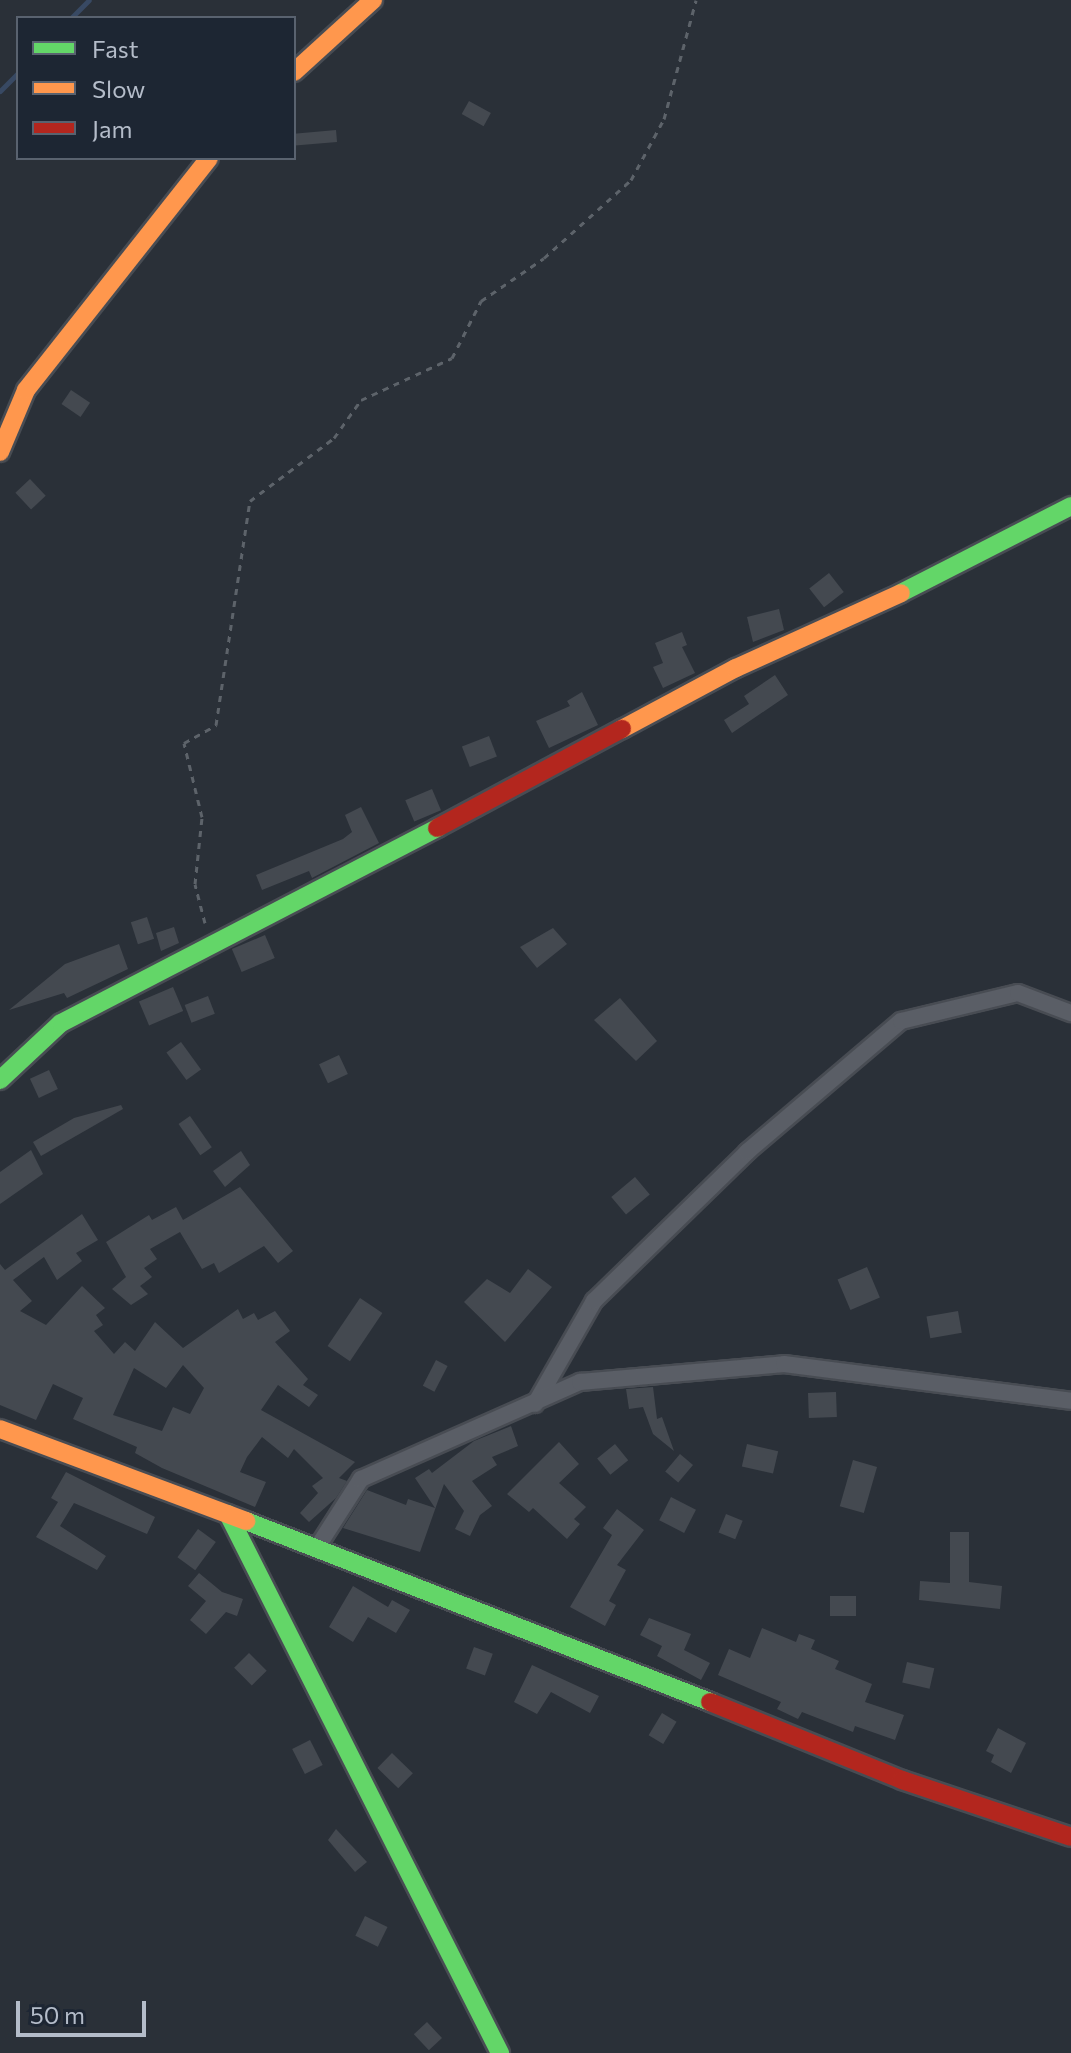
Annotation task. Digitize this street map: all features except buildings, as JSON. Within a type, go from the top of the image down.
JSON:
[{"type":"main road","points":[[296,70],[373,0]]},
{"type":"main road","points":[[0,452],[26,390],[207,160]]},
{"type":"main road","points":[[0,1080],[61,1023],[736,668],[964,564],[1071,506]]},
{"type":"main road","points":[[0,1429],[318,1546],[752,1723],[1071,1837]]},
{"type":"main road","points":[[228,1514],[500,2053]]},
{"type":"street","points":[[535,1404],[594,1301],[747,1152],[901,1021],[1018,993],[1071,1013]]},
{"type":"street","points":[[318,1546],[361,1479],[580,1382],[784,1364],[1071,1401]]},
{"type":"path","points":[[211,945],[195,884],[202,817],[184,743],[216,725],[250,501],[334,438],[361,400],[452,358],[481,301],[544,258],[631,180],[664,119],[696,0]]},
{"type":"waterway","points":[[73,16],[89,0]]},
{"type":"waterway","points":[[0,91],[16,75]]},
{"type":"traffic: fast","points":[[901,593],[1071,506]]},
{"type":"traffic: fast","points":[[0,1080],[61,1023],[437,828]]},
{"type":"traffic: fast","points":[[228,1514],[500,2053]]},
{"type":"traffic: fast","points":[[246,1521],[710,1702]]},
{"type":"traffic: slow","points":[[296,70],[373,0]]},
{"type":"traffic: slow","points":[[0,452],[26,390],[207,160]]},
{"type":"traffic: slow","points":[[622,729],[736,668],[901,593]]},
{"type":"traffic: slow","points":[[0,1429],[246,1521]]},
{"type":"traffic: jam","points":[[437,828],[622,729]]},
{"type":"traffic: jam","points":[[710,1702],[902,1780],[1071,1837]]}]
